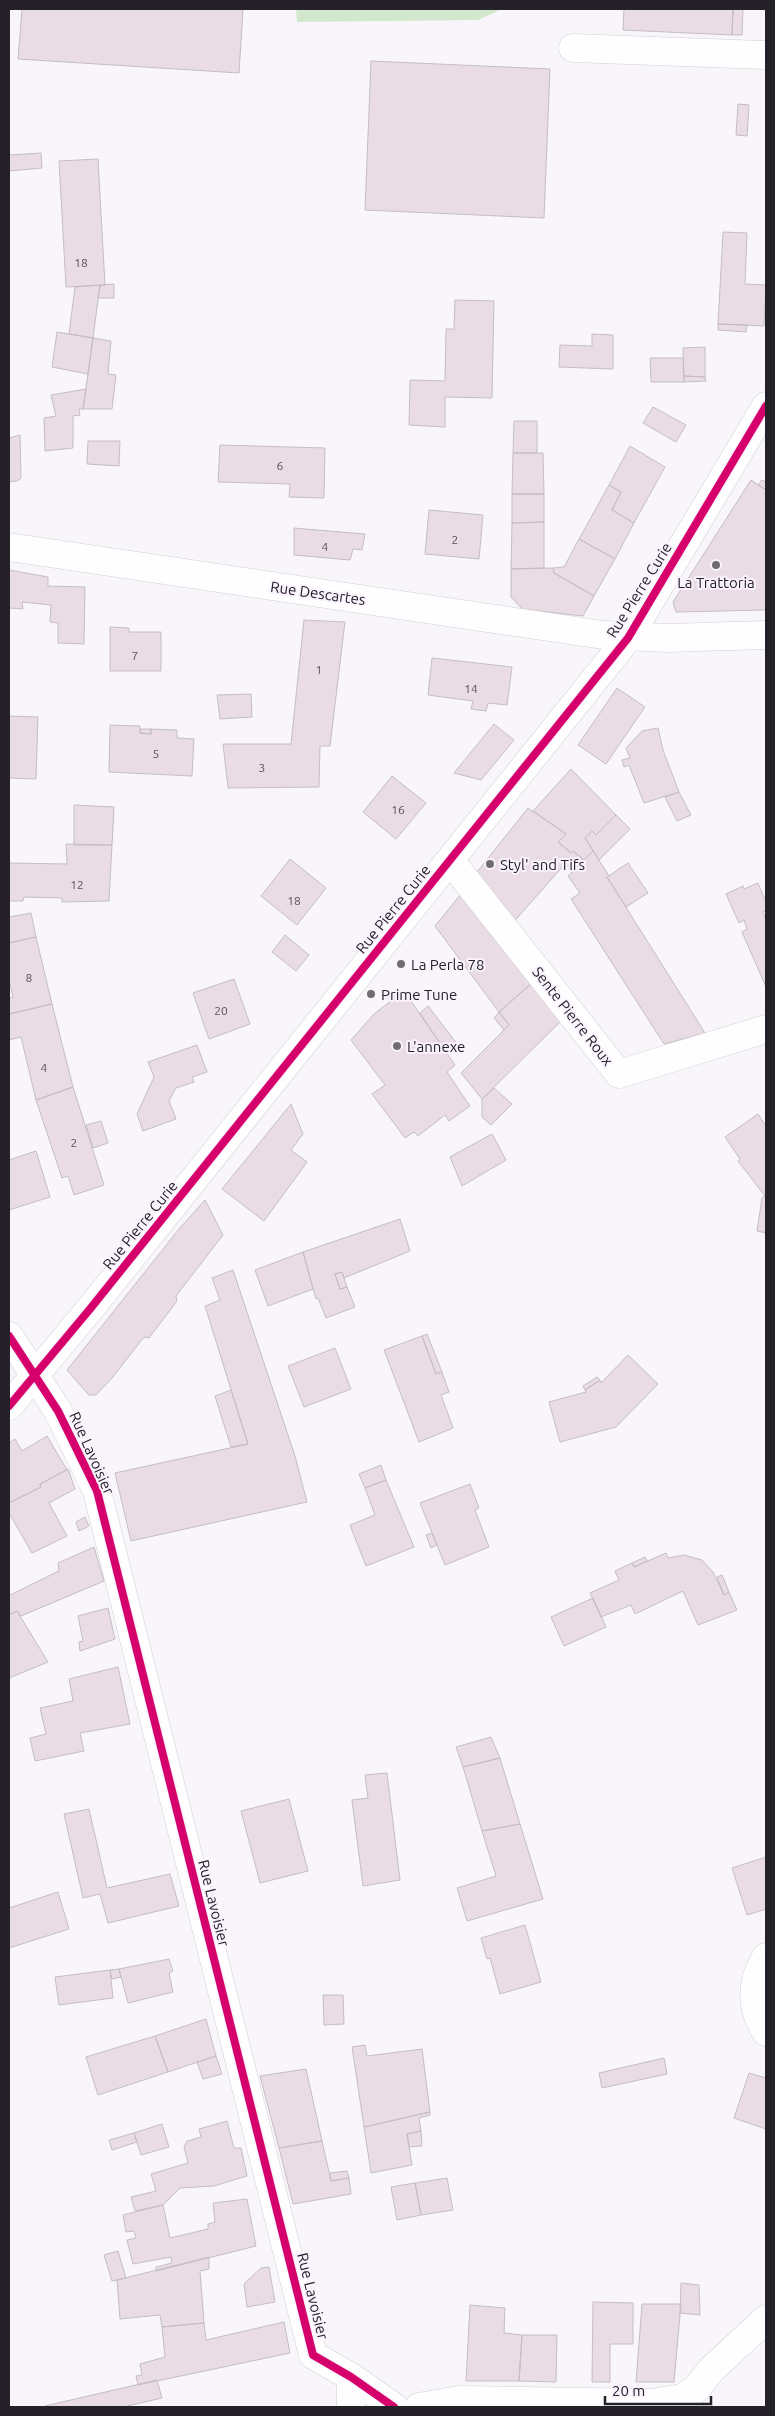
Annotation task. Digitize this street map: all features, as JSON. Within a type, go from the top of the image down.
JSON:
[{"type":"street","points":[[573,48],[766,55]]},
{"type":"street","name":"Rue Pierre Curie","points":[[9,1406],[37,1375],[628,638],[766,406]]},
{"type":"street","name":"Rue Descartes","points":[[9,547],[628,638],[766,635]]},
{"type":"street","name":"Sente Pierre Roux","points":[[450,860],[620,1074],[766,1029]]},
{"type":"street","name":"Rue Lavoisier","points":[[9,1336],[37,1375],[58,1411],[97,1491],[313,2355],[351,2377],[394,2407]]},
{"type":"street","points":[[766,1956],[756,1977],[754,1999],[758,2020],[766,2032]]},
{"type":"street","points":[[419,2407],[460,2400],[651,2403],[683,2398],[697,2388],[712,2369],[766,2319]]},
{"type":"street","points":[[351,2377],[351,2407]]},
{"type":"green space","points":[[296,9],[502,9],[478,20],[297,22]]},
{"type":"building","points":[[22,9],[243,9],[239,73],[18,59]]},
{"type":"building","points":[[624,9],[733,9],[732,35],[623,30]]},
{"type":"building","points":[[733,9],[743,9],[742,35],[732,35]]},
{"type":"building","points":[[371,61],[550,69],[544,218],[365,210]]},
{"type":"building","points":[[738,104],[749,105],[747,136],[736,135]]},
{"type":"building","points":[[41,153],[42,168],[9,171],[9,155]]},
{"type":"building","points":[[98,159],[105,285],[66,287],[59,161]]},
{"type":"building","points":[[723,232],[747,233],[745,284],[766,285],[764,326],[718,324]]},
{"type":"building","points":[[114,284],[114,298],[98,298],[100,285]]},
{"type":"building","points":[[100,285],[93,338],[69,334],[75,287]]},
{"type":"building","points":[[455,300],[494,301],[492,398],[445,397],[445,427],[409,425],[410,380],[445,381],[446,329],[454,329]]},
{"type":"building","points":[[718,324],[747,325],[746,332],[718,330]]},
{"type":"building","points":[[57,332],[93,338],[88,374],[52,367]]},
{"type":"building","points":[[592,334],[613,335],[613,369],[559,367],[560,345],[592,346]]},
{"type":"building","points":[[93,338],[111,341],[108,374],[116,375],[112,409],[83,409]]},
{"type":"building","points":[[705,347],[705,377],[684,376],[683,348]]},
{"type":"building","points":[[650,358],[683,358],[684,382],[651,382]]},
{"type":"building","points":[[684,376],[705,377],[706,381],[684,382]]},
{"type":"building","points":[[86,389],[83,409],[79,409],[80,415],[73,416],[73,448],[45,451],[44,418],[56,416],[51,395]]},
{"type":"building","points":[[653,407],[686,425],[676,442],[643,423]]},
{"type":"building","points":[[514,421],[537,421],[537,453],[513,453]]},
{"type":"building","points":[[20,435],[21,478],[17,481],[9,482],[9,438]]},
{"type":"building","points":[[88,441],[120,441],[119,466],[87,464]]},
{"type":"building","points":[[220,445],[325,448],[324,498],[289,497],[290,484],[218,482]]},
{"type":"building","points":[[630,446],[665,467],[634,523],[612,510],[621,492],[609,485]]},
{"type":"building","points":[[513,453],[543,453],[544,494],[512,494]]},
{"type":"building","points":[[751,480],[766,490],[766,610],[676,612],[673,602]]},
{"type":"building","points":[[762,480],[766,482],[766,490],[758,485]]},
{"type":"building","points":[[609,485],[621,492],[612,510],[634,523],[615,559],[579,539]]},
{"type":"building","points":[[512,494],[544,494],[544,522],[512,523]]},
{"type":"building","points":[[429,510],[483,515],[479,559],[425,554]]},
{"type":"building","points":[[544,522],[544,568],[511,569],[512,523]]},
{"type":"building","points":[[294,528],[365,534],[362,550],[353,549],[350,560],[294,555]]},
{"type":"building","points":[[579,539],[615,559],[594,596],[554,573],[553,568],[564,567]]},
{"type":"building","points":[[553,568],[554,573],[594,596],[583,616],[522,609],[511,597],[511,569]]},
{"type":"building","points":[[9,570],[48,577],[48,586],[85,587],[84,644],[58,643],[58,623],[50,622],[51,605],[22,602],[23,609],[9,608]]},
{"type":"building","points":[[304,620],[345,622],[330,746],[320,746],[319,787],[228,788],[223,744],[291,744]]},
{"type":"building","points":[[110,627],[129,628],[129,632],[161,632],[161,671],[110,671]]},
{"type":"building","points":[[432,658],[512,667],[507,705],[488,703],[486,711],[471,709],[473,701],[428,695]]},
{"type":"building","points":[[617,688],[645,707],[606,764],[578,745]]},
{"type":"building","points":[[251,694],[252,717],[220,719],[217,695]]},
{"type":"building","points":[[9,716],[38,717],[36,779],[9,778]]},
{"type":"building","points":[[494,724],[514,740],[481,780],[454,773]]},
{"type":"building","points":[[110,725],[140,726],[140,733],[151,734],[151,729],[177,730],[177,738],[194,739],[192,776],[109,772]]},
{"type":"building","points":[[658,728],[663,750],[679,792],[644,803],[629,765],[624,767],[622,760],[630,758],[626,748],[642,731]]},
{"type":"building","points":[[140,729],[151,729],[151,734],[140,733]]},
{"type":"building","points":[[571,769],[616,815],[596,835],[592,831],[585,838],[593,851],[584,860],[573,851],[571,853],[558,842],[566,834],[533,811]]},
{"type":"building","points":[[392,776],[426,803],[396,839],[363,812]]},
{"type":"building","points":[[679,792],[691,815],[677,821],[665,797]]},
{"type":"building","points":[[74,805],[114,807],[112,845],[74,845]]},
{"type":"building","points":[[528,808],[566,834],[558,842],[571,853],[573,851],[584,860],[573,871],[565,864],[510,926],[473,877]]},
{"type":"building","points":[[616,815],[630,829],[599,860],[585,838],[592,831],[596,835]]},
{"type":"building","points":[[66,844],[112,845],[109,901],[62,902],[62,898],[24,897],[23,901],[9,901],[9,863],[67,864]]},
{"type":"building","points":[[593,851],[609,876],[607,877],[705,1033],[664,1044],[571,899],[580,893],[568,876]]},
{"type":"building","points":[[290,859],[326,888],[297,925],[261,896]]},
{"type":"building","points":[[628,863],[648,893],[626,907],[607,877]]},
{"type":"building","points":[[758,883],[766,902],[766,911],[763,912],[766,920],[766,987],[742,932],[747,929],[744,920],[739,923],[726,894],[743,886],[744,889]]},
{"type":"building","points":[[465,889],[533,982],[499,1012],[435,926]]},
{"type":"building","points":[[31,913],[36,937],[9,943],[9,917]]},
{"type":"building","points":[[285,935],[309,955],[296,971],[272,952]]},
{"type":"building","points":[[36,937],[52,1004],[9,1014],[9,998],[13,997],[9,980],[9,943]]},
{"type":"building","points":[[234,979],[250,1024],[209,1039],[193,993]]},
{"type":"building","points":[[533,982],[561,1021],[482,1099],[461,1073],[509,1025],[499,1012]]},
{"type":"building","points":[[404,991],[455,1065],[447,1072],[470,1106],[449,1121],[445,1115],[418,1136],[414,1132],[405,1138],[372,1094],[385,1085],[351,1040],[374,1014]]},
{"type":"building","points":[[52,1004],[73,1087],[36,1100],[21,1037],[9,1040],[9,1014]]},
{"type":"building","points":[[428,1006],[458,1045],[447,1054],[420,1013]]},
{"type":"building","points":[[499,1012],[509,1025],[504,1030],[494,1018]]},
{"type":"building","points":[[197,1045],[207,1072],[192,1077],[194,1082],[176,1088],[169,1101],[176,1119],[143,1131],[137,1114],[154,1077],[148,1062]]},
{"type":"building","points":[[73,1087],[104,1185],[74,1195],[68,1176],[62,1178],[36,1100]]},
{"type":"building","points":[[494,1088],[512,1104],[491,1125],[482,1117],[482,1099]]},
{"type":"building","points":[[291,1104],[303,1134],[291,1150],[307,1162],[264,1221],[222,1189]]},
{"type":"building","points":[[758,1114],[766,1126],[766,1233],[757,1231],[762,1198],[765,1196],[738,1161],[740,1159],[725,1137]]},
{"type":"building","points":[[101,1121],[108,1143],[93,1148],[86,1125]]},
{"type":"building","points":[[492,1134],[506,1160],[462,1186],[450,1157]]},
{"type":"building","points":[[36,1151],[50,1197],[9,1210],[9,1160]]},
{"type":"building","points":[[205,1200],[223,1235],[176,1296],[177,1301],[149,1338],[144,1337],[96,1395],[89,1395],[67,1370],[179,1229]]},
{"type":"building","points":[[400,1219],[410,1251],[344,1278],[342,1272],[335,1274],[340,1289],[347,1287],[355,1307],[326,1318],[318,1298],[316,1299],[303,1252]]},
{"type":"building","points":[[303,1252],[313,1289],[268,1306],[255,1270]]},
{"type":"building","points":[[233,1270],[295,1456],[307,1502],[131,1541],[115,1473],[248,1444],[205,1306],[220,1300],[212,1278]]},
{"type":"building","points":[[342,1272],[347,1287],[340,1289],[335,1274]]},
{"type":"building","points":[[427,1334],[442,1372],[436,1374],[422,1336]]},
{"type":"building","points":[[422,1336],[436,1374],[442,1372],[449,1392],[441,1395],[453,1428],[419,1442],[384,1350]]},
{"type":"building","points":[[335,1348],[351,1389],[304,1407],[288,1366]]},
{"type":"building","points":[[628,1355],[658,1384],[616,1427],[560,1442],[549,1402],[586,1392],[585,1390],[600,1380],[601,1383]]},
{"type":"building","points":[[597,1377],[600,1380],[585,1390],[583,1386]]},
{"type":"building","points":[[231,1390],[248,1444],[231,1447],[215,1396]]},
{"type":"building","points":[[47,1436],[67,1470],[40,1484],[41,1487],[9,1503],[9,1443],[15,1439],[22,1451]]},
{"type":"building","points":[[381,1465],[386,1480],[365,1488],[359,1474]]},
{"type":"building","points":[[68,1469],[75,1489],[49,1503],[67,1536],[32,1553],[9,1513],[9,1503],[41,1487],[40,1484]]},
{"type":"building","points":[[386,1480],[414,1547],[366,1566],[350,1525],[375,1515],[365,1488]]},
{"type":"building","points":[[470,1484],[479,1508],[475,1510],[489,1547],[445,1565],[420,1503]]},
{"type":"building","points":[[85,1517],[89,1526],[79,1531],[76,1522]]},
{"type":"building","points":[[432,1533],[437,1545],[431,1548],[426,1535]]},
{"type":"building","points":[[94,1547],[104,1581],[21,1616],[17,1611],[9,1615],[9,1593],[10,1595],[59,1571],[58,1563]]},
{"type":"building","points":[[666,1553],[668,1558],[684,1555],[702,1560],[713,1572],[724,1595],[729,1592],[737,1610],[698,1625],[683,1591],[635,1614],[631,1605],[601,1617],[590,1593],[619,1580],[615,1571],[632,1563],[634,1567]]},
{"type":"building","points":[[645,1557],[647,1561],[634,1567],[632,1563]]},
{"type":"building","points":[[722,1575],[729,1592],[724,1595],[717,1577]]},
{"type":"building","points":[[593,1598],[606,1627],[564,1646],[551,1617]]},
{"type":"building","points":[[108,1608],[115,1639],[80,1651],[79,1642],[83,1641],[78,1616]]},
{"type":"building","points":[[17,1611],[48,1662],[9,1678],[9,1615]]},
{"type":"building","points":[[118,1667],[130,1724],[80,1733],[84,1751],[35,1761],[30,1738],[46,1734],[40,1708],[73,1701],[69,1679]]},
{"type":"building","points":[[491,1737],[500,1758],[463,1767],[456,1747]]},
{"type":"building","points":[[500,1758],[520,1824],[482,1831],[463,1767]]},
{"type":"building","points":[[387,1773],[400,1880],[363,1886],[352,1800],[368,1798],[365,1775]]},
{"type":"building","points":[[289,1799],[308,1871],[260,1883],[241,1811]]},
{"type":"building","points":[[89,1809],[107,1888],[170,1874],[179,1906],[108,1923],[100,1894],[83,1898],[64,1814]]},
{"type":"building","points":[[520,1824],[543,1899],[467,1921],[457,1888],[496,1876],[482,1831]]},
{"type":"building","points":[[766,1857],[766,1909],[747,1915],[732,1868]]},
{"type":"building","points":[[58,1892],[69,1929],[9,1948],[9,1908]]},
{"type":"building","points":[[525,1925],[541,1982],[500,1994],[490,1958],[487,1959],[481,1938]]},
{"type":"building","points":[[169,1959],[173,1971],[169,1973],[173,1992],[128,2003],[119,1969]]},
{"type":"building","points":[[119,1969],[121,1977],[112,1979],[110,1970]]},
{"type":"building","points":[[110,1970],[113,1998],[59,2005],[55,1977]]},
{"type":"building","points":[[323,1995],[343,1995],[344,2024],[324,2025]]},
{"type":"building","points":[[206,2019],[216,2056],[168,2072],[155,2036]]},
{"type":"building","points":[[155,2036],[168,2072],[98,2095],[86,2057]]},
{"type":"building","points":[[365,2045],[367,2056],[422,2049],[430,2112],[364,2127],[352,2047]]},
{"type":"building","points":[[216,2056],[222,2074],[203,2079],[197,2062]]},
{"type":"building","points":[[664,2058],[667,2074],[602,2088],[599,2073]]},
{"type":"building","points":[[306,2069],[322,2141],[279,2148],[260,2076]]},
{"type":"building","points":[[749,2073],[766,2078],[766,2129],[734,2118]]},
{"type":"building","points":[[430,2112],[430,2115],[419,2118],[421,2131],[407,2134],[412,2165],[371,2173],[364,2127]]},
{"type":"building","points":[[227,2121],[234,2148],[241,2148],[247,2176],[214,2186],[180,2188],[163,2205],[135,2211],[131,2197],[156,2191],[151,2174],[188,2163],[184,2147],[187,2141],[201,2137],[199,2129]]},
{"type":"building","points":[[162,2124],[169,2147],[141,2155],[134,2133]]},
{"type":"building","points":[[421,2131],[422,2146],[409,2147],[407,2134]]},
{"type":"building","points":[[134,2133],[137,2142],[112,2150],[109,2140]]},
{"type":"building","points":[[322,2141],[331,2181],[349,2178],[351,2194],[293,2204],[279,2148]]},
{"type":"building","points":[[347,2171],[349,2178],[331,2181],[330,2173]]},
{"type":"building","points":[[447,2178],[453,2210],[421,2215],[415,2183]]},
{"type":"building","points":[[415,2183],[421,2215],[397,2220],[391,2187]]},
{"type":"building","points":[[247,2199],[256,2246],[156,2271],[156,2267],[172,2263],[171,2257],[133,2264],[127,2240],[136,2238],[134,2231],[126,2232],[123,2215],[163,2205],[170,2238],[208,2229],[208,2224],[215,2222],[213,2203]]},
{"type":"building","points":[[118,2251],[126,2278],[112,2281],[104,2255]]},
{"type":"building","points":[[209,2257],[209,2269],[200,2271],[204,2323],[162,2327],[160,2315],[120,2319],[117,2280]]},
{"type":"building","points":[[269,2267],[275,2302],[247,2307],[244,2284],[261,2268]]},
{"type":"building","points":[[681,2283],[699,2285],[700,2315],[680,2313]]},
{"type":"building","points":[[593,2302],[633,2303],[633,2344],[610,2344],[610,2382],[592,2382]]},
{"type":"building","points":[[642,2304],[681,2304],[674,2382],[636,2382]]},
{"type":"building","points":[[470,2305],[505,2308],[504,2333],[522,2335],[519,2381],[466,2381]]},
{"type":"building","points":[[284,2322],[290,2353],[138,2385],[136,2376],[142,2375],[140,2364],[165,2357],[162,2327],[204,2323],[206,2340]]},
{"type":"building","points":[[522,2335],[557,2335],[556,2382],[519,2381]]},
{"type":"building","points":[[157,2380],[162,2398],[123,2407],[45,2407],[45,2406]]},
{"type":"cycle path","points":[[9,1406],[90,1309],[628,638],[766,406]]},
{"type":"cycle path","points":[[9,1336],[58,1411],[97,1491],[313,2355],[351,2377],[394,2407]]},
{"type":"place","name":"La Trattoria","points":[[716,565]]},
{"type":"place","name":"Styl' and Tifs","points":[[490,864]]},
{"type":"place","name":"La Perla 78","points":[[401,964]]},
{"type":"place","name":"Prime Tune","points":[[371,994]]},
{"type":"place","name":"L'annexe","points":[[397,1046]]}]
